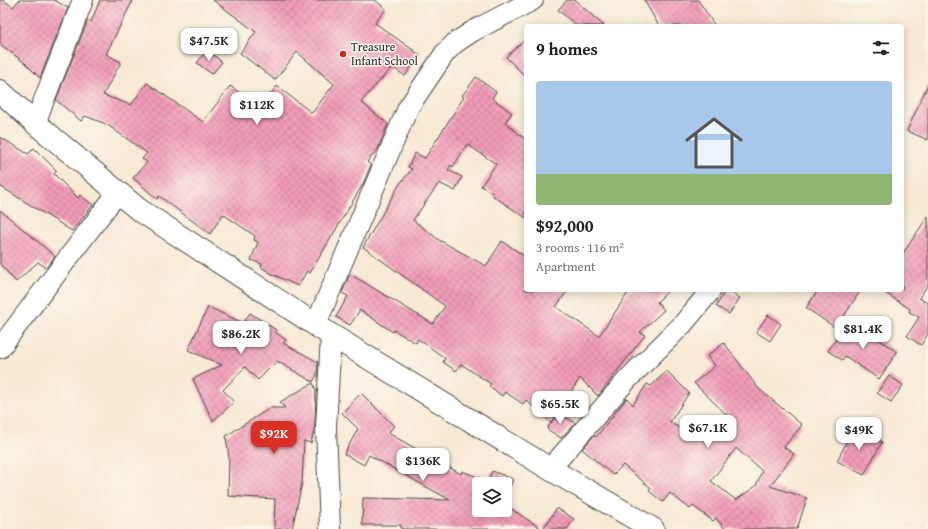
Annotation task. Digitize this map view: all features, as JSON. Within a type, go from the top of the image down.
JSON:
[{"type":"street","points":[[34,123],[83,0]]},
{"type":"street","points":[[330,529],[323,329],[408,108],[445,53],[455,43],[473,31],[533,0]]},
{"type":"street","points":[[0,91],[34,123],[138,209],[323,329],[550,469],[653,529]]},
{"type":"street","points":[[0,348],[118,192]]},
{"type":"street","points":[[550,469],[627,380],[683,324],[709,292]]},
{"type":"building","points":[[0,0],[3,0],[13,7],[19,0],[54,0],[68,8],[40,78],[25,63],[0,44]]},
{"type":"building","points":[[100,0],[133,0],[106,54],[121,62],[103,95],[131,105],[147,83],[203,122],[230,86],[261,107],[277,86],[312,113],[334,84],[297,52],[275,80],[240,53],[256,32],[213,0],[375,0],[386,9],[375,23],[420,55],[405,76],[392,67],[361,102],[388,124],[378,149],[367,162],[371,165],[363,184],[310,273],[307,271],[298,286],[272,274],[261,267],[262,264],[251,260],[258,242],[254,240],[255,236],[223,214],[210,234],[159,196],[157,199],[133,178],[147,162],[142,159],[147,153],[106,124],[85,116],[81,121],[56,100],[88,20],[91,22]]},
{"type":"building","points":[[567,0],[575,0],[602,24],[575,24],[558,10]]},
{"type":"building","points":[[644,0],[698,0],[714,24],[658,24]]},
{"type":"building","points":[[524,41],[524,75],[506,57]]},
{"type":"building","points":[[207,50],[222,62],[212,74],[197,63]]},
{"type":"building","points":[[476,77],[496,92],[492,98],[512,113],[505,122],[524,138],[524,217],[481,186],[496,164],[467,144],[453,167],[451,165],[448,170],[462,177],[455,191],[439,183],[413,220],[439,240],[486,266],[502,241],[524,256],[524,292],[567,292],[556,307],[599,336],[629,292],[667,292],[657,302],[664,310],[640,332],[645,335],[598,396],[580,378],[551,423],[526,400],[523,404],[505,392],[502,396],[489,386],[491,384],[461,364],[456,371],[443,362],[445,358],[418,339],[416,343],[394,330],[393,332],[360,310],[350,325],[336,317],[348,296],[342,293],[350,274],[433,324],[445,306],[363,247],[399,185],[412,169],[408,167],[415,153],[425,158],[464,97],[462,96]]},
{"type":"building","points":[[928,84],[928,140],[907,131]]},
{"type":"building","points":[[0,137],[28,154],[34,148],[57,171],[54,174],[78,198],[80,195],[93,205],[72,231],[0,186]]},
{"type":"building","points":[[0,210],[55,256],[46,268],[38,262],[16,282],[0,264]]},
{"type":"building","points":[[928,216],[928,285],[919,298],[928,303],[928,334],[921,345],[907,336],[919,317],[909,312],[910,309],[884,292],[904,292],[904,252]]},
{"type":"building","points":[[725,292],[730,292],[740,298],[729,314],[716,306]]},
{"type":"building","points":[[817,292],[860,292],[836,328],[806,308]]},
{"type":"building","points":[[208,307],[243,323],[250,313],[276,330],[275,332],[286,340],[283,343],[318,362],[317,374],[313,382],[277,361],[258,380],[245,367],[223,390],[234,402],[213,421],[193,379],[222,365],[188,350]]},
{"type":"building","points":[[768,315],[781,324],[770,341],[756,332]]},
{"type":"building","points":[[850,320],[897,352],[879,379],[845,356],[842,360],[828,351]]},
{"type":"building","points":[[724,343],[758,388],[802,425],[784,447],[794,454],[770,486],[807,498],[797,529],[725,529],[716,518],[713,521],[693,506],[690,509],[670,493],[663,502],[649,491],[651,488],[623,465],[613,475],[582,449],[594,435],[596,437],[627,398],[633,405],[647,384],[651,386],[667,371],[689,393],[670,422],[695,438],[697,435],[708,444],[735,423],[694,383],[715,366],[707,356]],"holes":[[[736,448],[762,471],[756,486],[736,500],[711,481]]]},
{"type":"building","points":[[889,376],[903,385],[891,402],[877,393]]},
{"type":"building","points":[[313,383],[316,390],[315,425],[311,443],[304,441],[302,483],[292,529],[274,529],[275,499],[228,496],[229,457],[226,436],[270,408],[285,408],[280,402]]},
{"type":"building","points":[[361,393],[394,426],[388,433],[461,474],[462,471],[478,477],[472,477],[472,517],[512,517],[512,510],[542,529],[401,529],[401,525],[362,525],[363,498],[450,500],[369,455],[364,465],[344,454],[358,429],[342,413]]},
{"type":"building","points":[[558,412],[575,423],[561,438],[547,429]]},
{"type":"building","points":[[854,427],[882,442],[864,475],[837,461]]},
{"type":"building","points":[[492,471],[508,477],[490,477]]},
{"type":"building","points":[[557,508],[574,519],[567,529],[543,529]]},
{"type":"place","name":"Treasure Infant School","points":[[343,54]]}]
